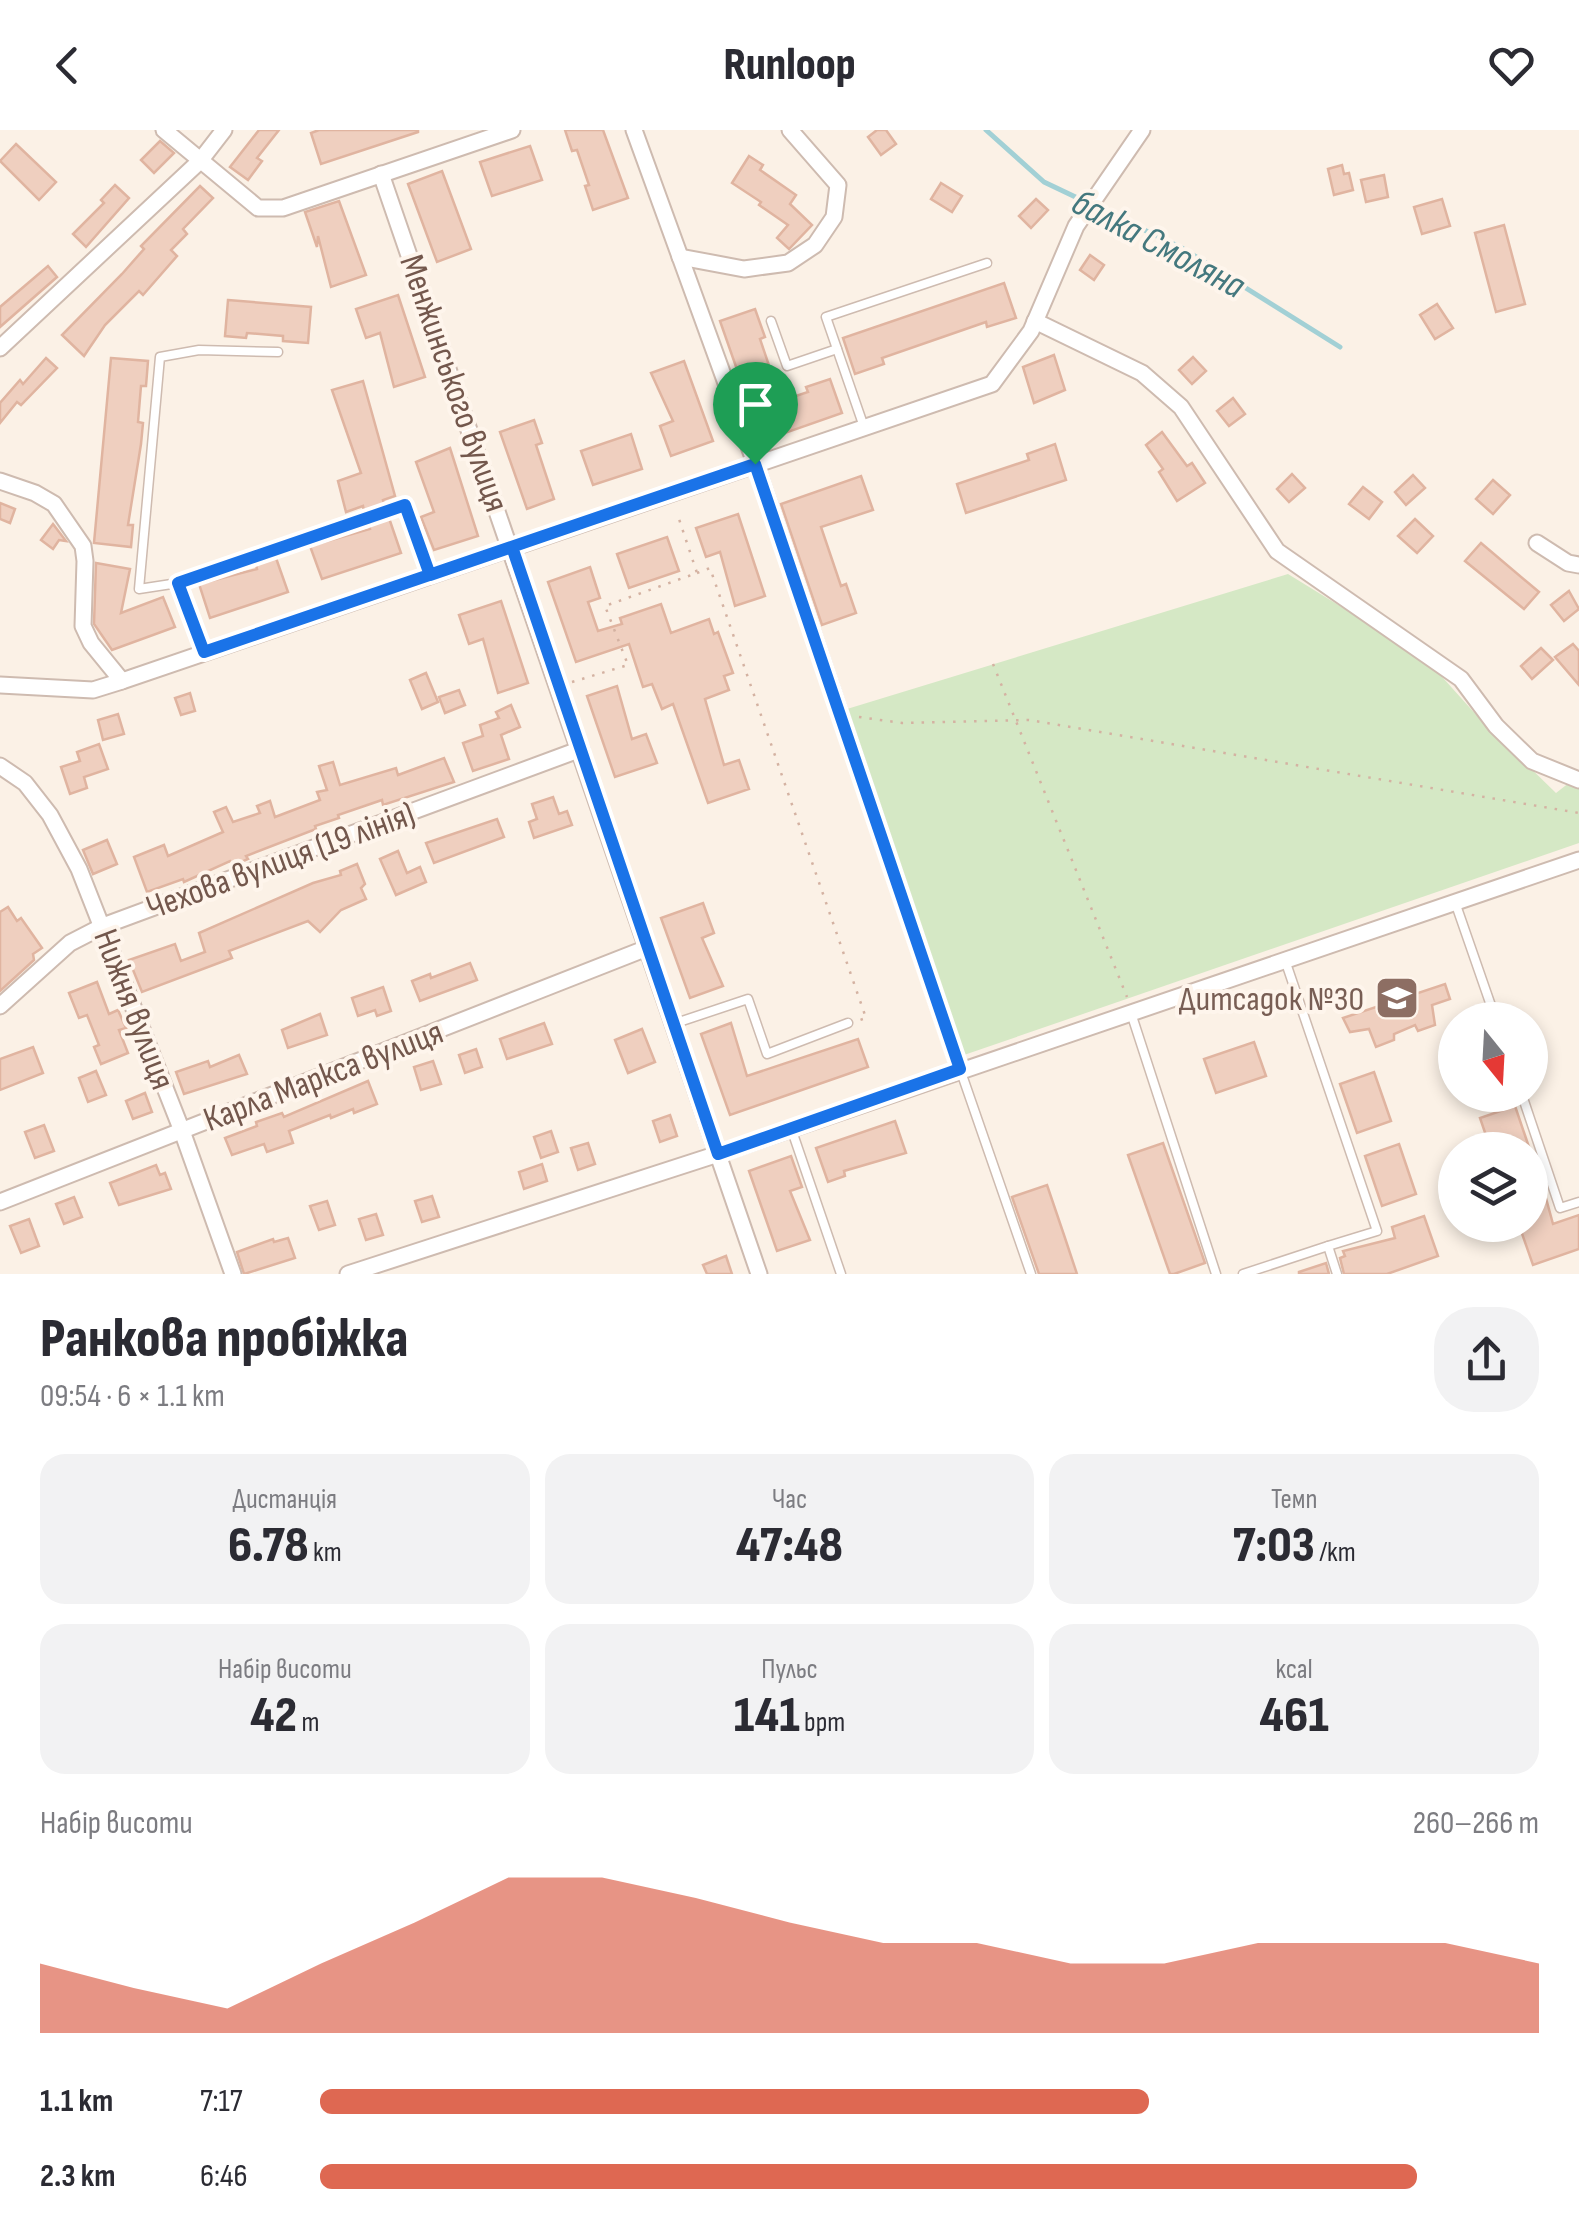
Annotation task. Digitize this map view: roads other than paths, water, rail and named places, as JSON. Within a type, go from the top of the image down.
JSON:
[{"type":"street","points":[[164,130],[258,208],[282,208],[512,130]]},
{"type":"street","points":[[0,348],[200,161],[224,130]]},
{"type":"street","points":[[634,130],[755,464],[960,1069]]},
{"type":"street","points":[[680,257],[744,269],[788,262],[815,245],[834,218],[838,185],[790,130]]},
{"type":"street","points":[[0,685],[93,690],[992,384],[1035,321],[1076,226],[1142,130]]},
{"type":"street","name":"Менжинського вулиця","points":[[382,174],[759,1274]]},
{"type":"street","points":[[1035,321],[1142,374],[1181,407],[1277,551],[1461,679],[1496,726],[1532,761],[1579,780]]},
{"type":"street","points":[[0,480],[35,492],[54,504],[83,546],[83,626],[91,643],[122,681]]},
{"type":"street","points":[[1538,543],[1568,563],[1579,565]]},
{"type":"street","name":"Чехова вулиця (19 лiнiя)","points":[[0,1006],[70,943],[103,926],[581,749]]},
{"type":"street","name":"Нижня вулиця","points":[[0,766],[26,784],[50,815],[78,868],[234,1274]]},
{"type":"street","points":[[348,1274],[718,1154],[1130,1006],[1285,960],[1578,862]]},
{"type":"street","name":"Карла Маркса вулиця","points":[[0,1202],[647,948]]},
{"type":"lane","points":[[864,427],[826,318],[987,263]]},
{"type":"lane","points":[[771,321],[787,366],[836,349]]},
{"type":"lane","points":[[278,352],[199,350],[160,357],[139,589],[178,583],[405,505],[430,575]]},
{"type":"lane","points":[[178,583],[204,652]]},
{"type":"lane","points":[[1455,902],[1490,1002]]},
{"type":"lane","points":[[1243,1274],[1377,1231],[1285,960]]},
{"type":"lane","points":[[674,1024],[748,999],[767,1054],[848,1023]]},
{"type":"lane","points":[[1130,1006],[1216,1274]]},
{"type":"lane","points":[[960,1069],[1031,1274]]},
{"type":"lane","points":[[1528,1112],[1560,1208],[1579,1202]]},
{"type":"lane","points":[[791,1128],[841,1274]]},
{"type":"lane","points":[[1328,1246],[1337,1274]]},
{"type":"waterway","name":"балка Смоляна","points":[[986,130],[1044,182],[1086,202]]},
{"type":"waterway","name":"балка Смоляна","points":[[1096,207],[1182,248],[1340,347]]},
{"type":"place","name":"Дитсадок №30","points":[[1397,998]]}]
